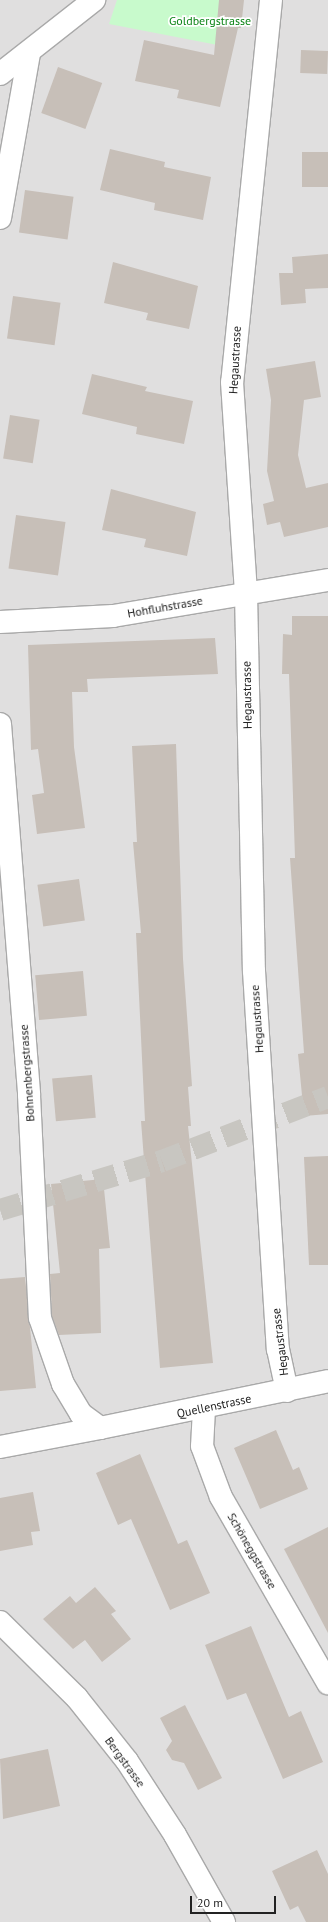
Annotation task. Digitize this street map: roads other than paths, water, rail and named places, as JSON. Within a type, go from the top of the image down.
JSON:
[{"type":"street","points":[[0,74],[29,54],[94,0]]},
{"type":"street","name":"Hegaustrasse","points":[[272,0],[232,382],[246,593],[254,971],[278,1349],[286,1391]]},
{"type":"street","points":[[0,218],[29,54]]},
{"type":"street","name":"Hohfluhstrasse","points":[[0,622],[113,616],[328,580]]},
{"type":"street","name":"Bohnenbergstrasse","points":[[0,724],[29,1095],[40,1318],[63,1384],[81,1414],[100,1428]]},
{"type":"street","name":"Quellenstrasse","points":[[0,1447],[204,1409],[328,1381]]},
{"type":"street","name":"Schöneggstrasse","points":[[204,1409],[202,1446],[221,1497],[328,1683]]},
{"type":"street","name":"Bergstrasse","points":[[0,1622],[77,1698],[127,1762],[175,1835],[224,1922]]},
{"type":"tunnel","points":[[0,1210],[162,1161],[328,1097]]},
{"type":"park label","name":"Goldbergstrasse","points":[[210,21]]}]
